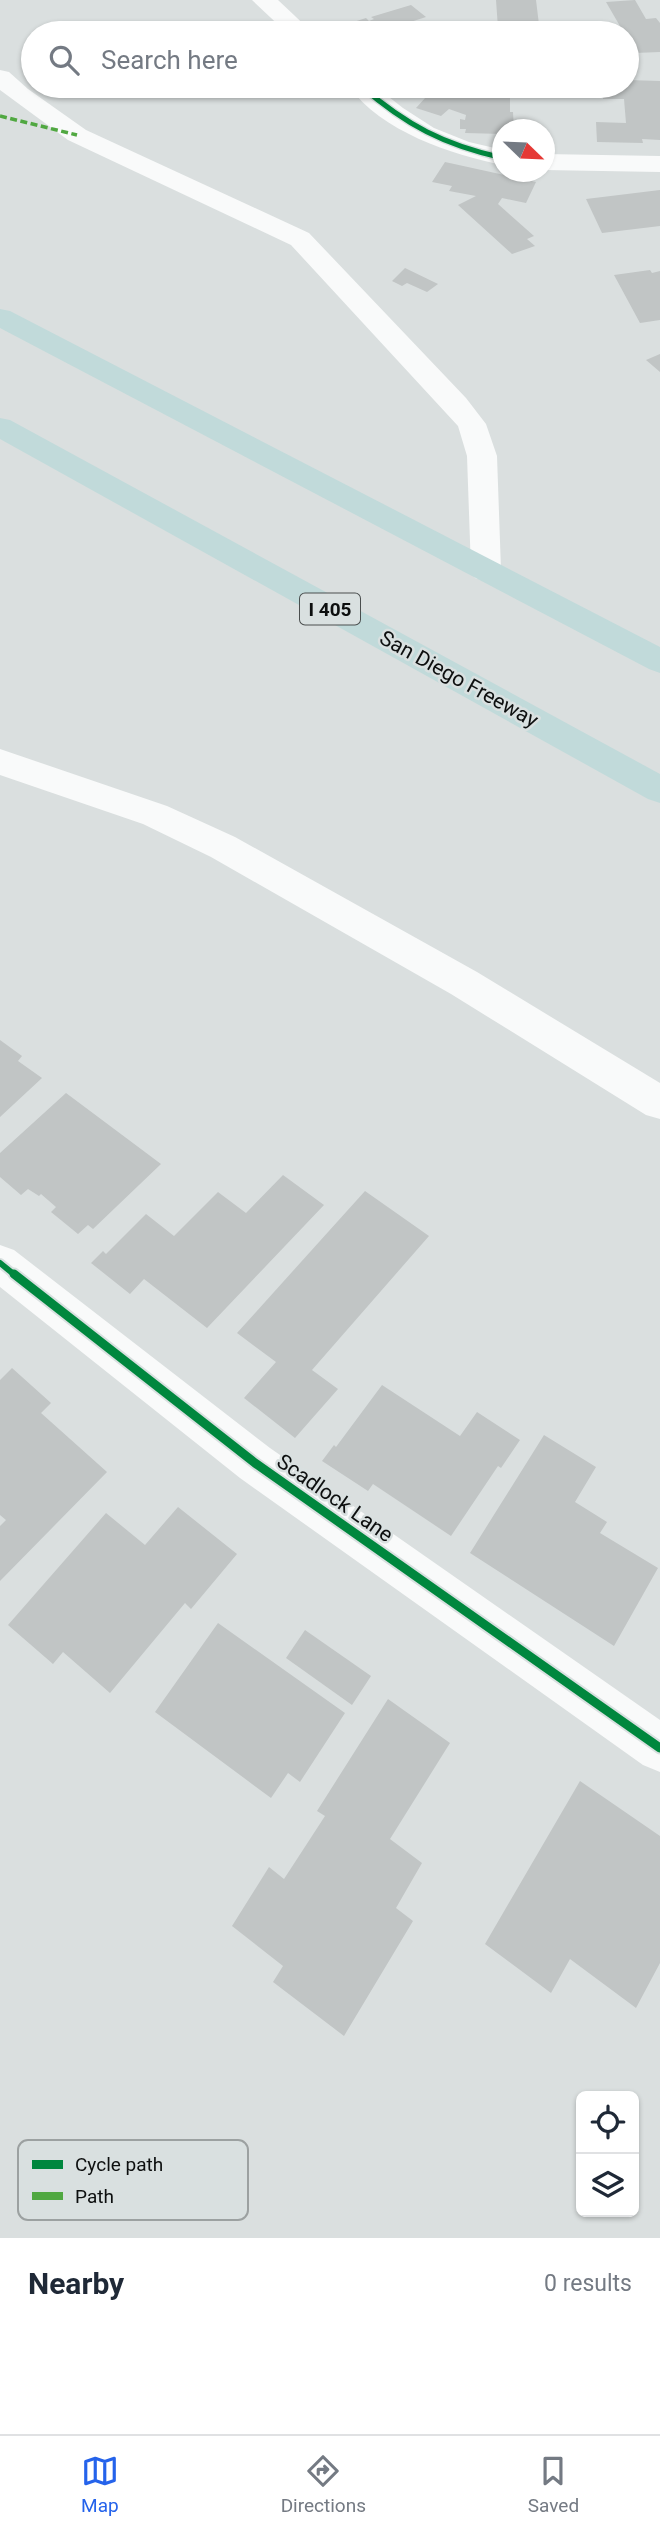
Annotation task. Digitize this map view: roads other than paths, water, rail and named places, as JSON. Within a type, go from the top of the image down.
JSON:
[{"type":"highway","points":[[0,317],[660,660]]},
{"type":"highway","name":"San Diego Freeway","points":[[0,427],[660,790]]},
{"type":"street","points":[[264,0],[288,21]]},
{"type":"street","points":[[0,77],[21,95]]},
{"type":"street","points":[[25,98],[77,135],[300,239],[472,424],[482,456],[486,570]]},
{"type":"street","points":[[375,98],[418,131],[476,153],[492,156]]},
{"type":"street","points":[[555,162],[660,164]]},
{"type":"street","points":[[0,762],[155,815],[223,847],[464,984],[660,1103]]},
{"type":"street","name":"Scadlock Lane","points":[[0,1264],[255,1463],[660,1748]]}]
